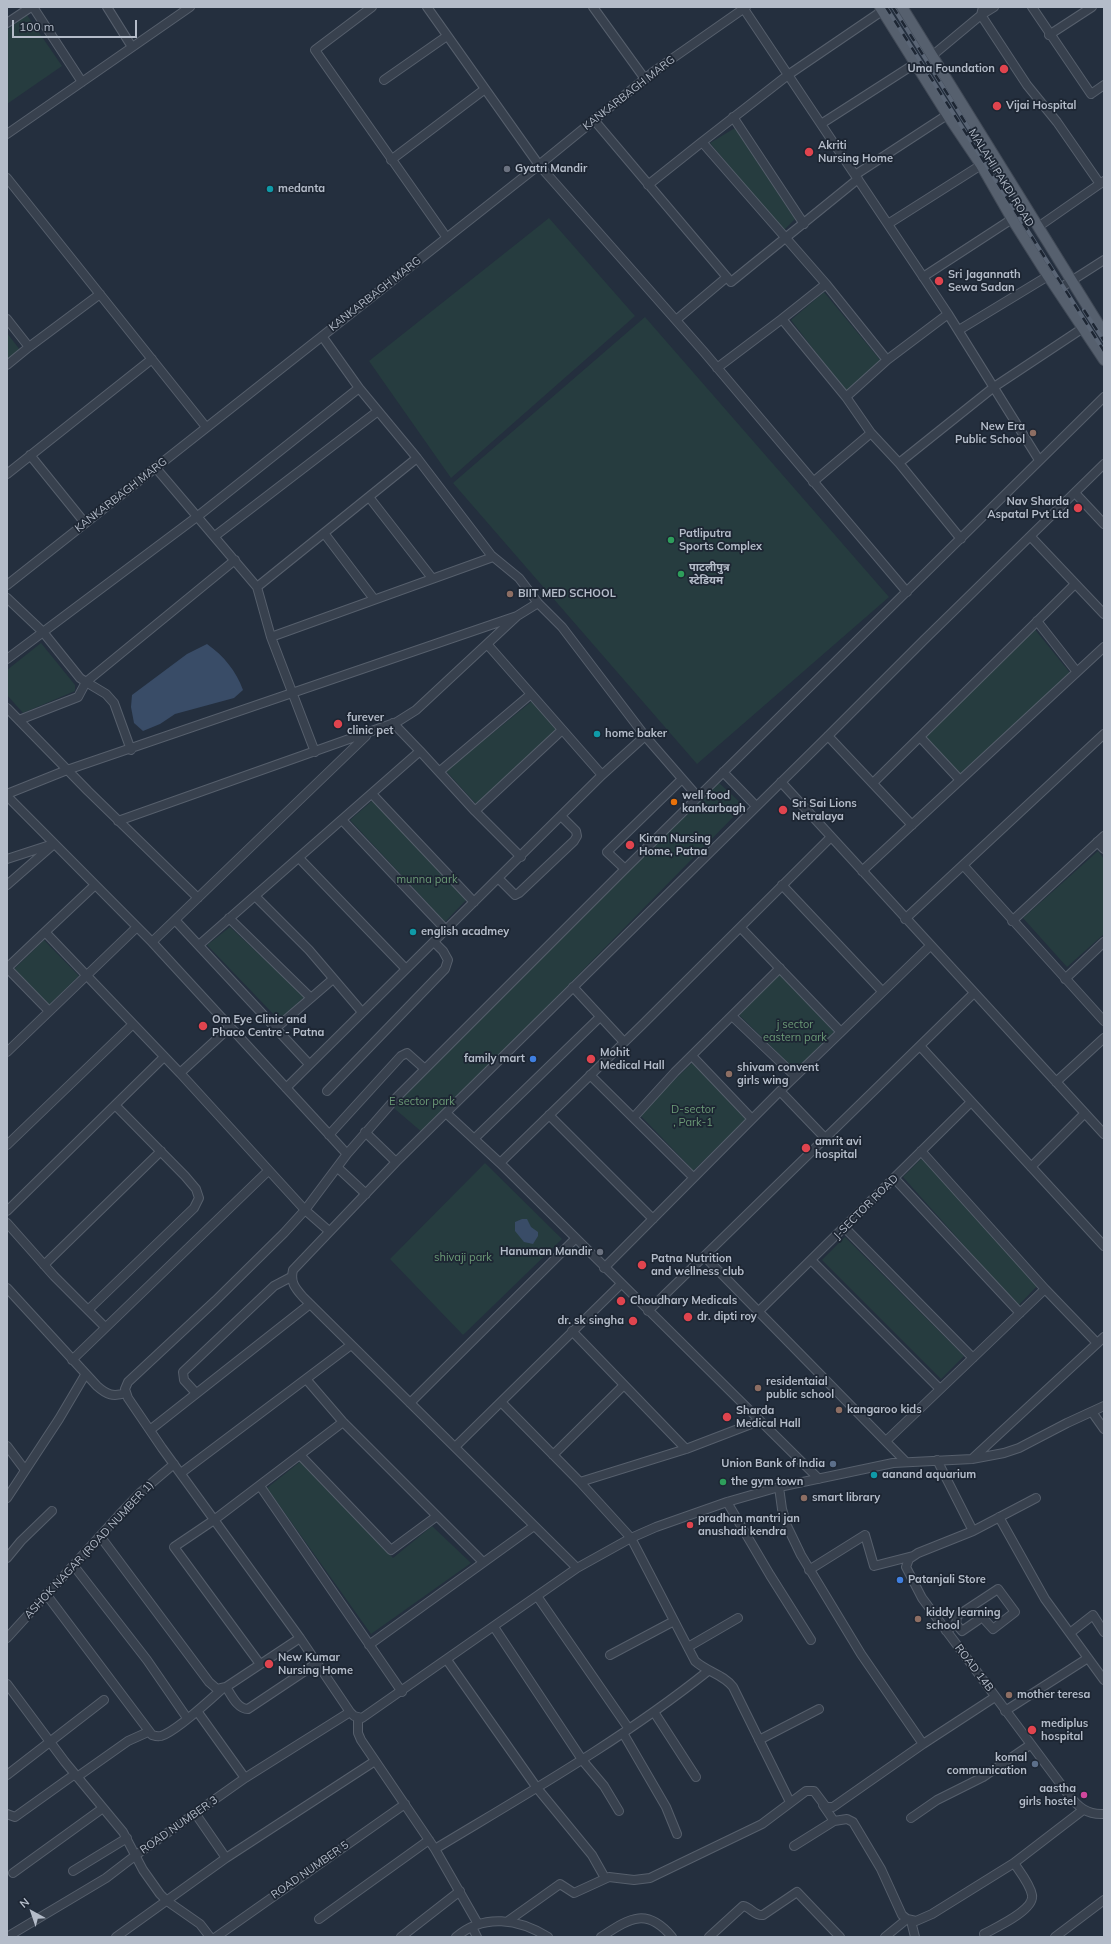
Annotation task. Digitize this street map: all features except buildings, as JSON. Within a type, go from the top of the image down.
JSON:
[{"type":"main road","points":[[902,7],[1102,330],[1086,332]]},
{"type":"main road","name":"MALAHI PAKDI ROAD","points":[[881,9],[947,115],[981,165],[1012,219],[1048,276],[1104,360]]},
{"type":"street","points":[[7,23],[32,7],[82,82]]},
{"type":"street","points":[[107,7],[132,46]]},
{"type":"street","points":[[7,134],[190,7]]},
{"type":"street","points":[[372,7],[315,50],[446,238]]},
{"type":"street","points":[[427,7],[539,165],[718,368],[907,592]]},
{"type":"street","points":[[593,7],[645,79]]},
{"type":"street","points":[[933,55],[982,11],[994,7]]},
{"type":"street","points":[[1032,7],[1049,35],[1091,94],[1104,86]]},
{"type":"street","points":[[1049,35],[1092,7]]},
{"type":"street","points":[[745,8],[788,75],[948,314],[1039,460]]},
{"type":"street","name":"KANKARBAGH MARG","points":[[7,585],[539,165],[645,79],[745,8]]},
{"type":"street","points":[[648,185],[788,75],[881,9]]},
{"type":"street","points":[[982,11],[1027,84],[1102,183],[1038,227]]},
{"type":"street","points":[[384,80],[447,36]]},
{"type":"street","points":[[821,124],[916,63]]},
{"type":"street","points":[[391,160],[485,89]]},
{"type":"street","points":[[594,120],[731,282],[804,224],[856,177],[947,115]]},
{"type":"street","points":[[733,117],[804,224]]},
{"type":"street","points":[[702,142],[826,284],[886,360]]},
{"type":"street","points":[[888,224],[981,165]]},
{"type":"street","points":[[7,178],[206,427]]},
{"type":"street","points":[[923,277],[1012,219]]},
{"type":"street","points":[[1058,290],[1104,260]]},
{"type":"street","points":[[958,330],[1048,276]]},
{"type":"street","points":[[676,320],[727,277]]},
{"type":"street","points":[[718,368],[826,284]]},
{"type":"street","points":[[7,365],[100,294]]},
{"type":"street","points":[[846,397],[886,360],[948,314]]},
{"type":"street","points":[[7,319],[29,347]]},
{"type":"street","points":[[782,319],[846,397],[871,432],[899,463],[960,539]]},
{"type":"street","points":[[899,463],[994,387],[1086,332]]},
{"type":"street","points":[[322,336],[359,388],[417,458],[493,557],[519,578],[538,603],[562,627],[645,736],[698,797]]},
{"type":"street","points":[[7,474],[152,358]]},
{"type":"street","points":[[7,659],[198,516],[359,388]]},
{"type":"street","points":[[1104,397],[723,772],[425,1069],[365,1132],[305,1210],[215,1301],[128,1382],[125,1389],[126,1393],[150,1430],[174,1464],[300,1638],[350,1712],[358,1718],[366,1717],[577,1568],[631,1538],[727,1502],[779,1487],[893,1463],[990,1456],[1019,1448],[1067,1422],[1104,1406]]},
{"type":"street","points":[[215,536],[378,411]]},
{"type":"street","points":[[813,482],[871,432]]},
{"type":"street","points":[[30,455],[86,523]]},
{"type":"street","points":[[257,587],[417,458]]},
{"type":"street","points":[[577,1568],[295,1289],[291,1277],[292,1270],[396,1162],[1104,464]]},
{"type":"street","points":[[155,467],[257,587],[271,637],[315,752]]},
{"type":"street","points":[[1075,493],[1104,524]]},
{"type":"street","points":[[368,497],[432,578]]},
{"type":"street","points":[[324,533],[374,599]]},
{"type":"street","points":[[1031,537],[1104,614]]},
{"type":"street","points":[[271,637],[493,557]]},
{"type":"street","points":[[19,720],[78,697],[86,682],[235,560]]},
{"type":"street","points":[[873,783],[1075,584]]},
{"type":"street","points":[[7,598],[43,632],[80,678],[106,694],[114,703],[131,750]]},
{"type":"street","points":[[118,821],[369,733],[393,723],[416,710],[518,616],[538,603]]},
{"type":"street","points":[[347,1154],[152,942],[7,795],[67,770],[131,750],[518,616]]},
{"type":"street","points":[[1038,621],[1077,672]]},
{"type":"street","points":[[487,644],[602,775]]},
{"type":"street","points":[[862,871],[1104,647]]},
{"type":"street","points":[[440,771],[531,694]]},
{"type":"street","points":[[7,708],[118,821],[198,898]]},
{"type":"street","points":[[393,723],[440,771],[475,811],[521,857]]},
{"type":"street","points":[[475,811],[562,730]]},
{"type":"street","points":[[152,942],[369,733]]},
{"type":"street","points":[[905,919],[1104,734]]},
{"type":"street","points":[[286,1088],[499,879],[602,775],[645,736]]},
{"type":"street","points":[[828,736],[912,825]]},
{"type":"street","points":[[920,737],[960,780]]},
{"type":"street","points":[[199,945],[420,751]]},
{"type":"street","points":[[723,772],[756,806]]},
{"type":"street","points":[[625,869],[607,852],[682,779]]},
{"type":"street","points":[[780,782],[1104,1134]]},
{"type":"street","points":[[372,794],[474,902]]},
{"type":"street","points":[[499,879],[515,894],[519,893],[574,841],[577,836],[576,831],[561,816]]},
{"type":"street","points":[[342,820],[446,930]]},
{"type":"street","points":[[500,1163],[741,928],[831,836]]},
{"type":"street","points":[[1012,921],[1104,836]]},
{"type":"street","points":[[1097,842],[1104,849]]},
{"type":"street","points":[[7,859],[54,844]]},
{"type":"street","points":[[7,885],[54,844]]},
{"type":"street","points":[[299,858],[406,969]]},
{"type":"street","points":[[963,865],[1104,1021]]},
{"type":"street","points":[[49,1011],[7,968],[95,885]]},
{"type":"street","points":[[782,885],[882,991]]},
{"type":"street","points":[[255,896],[309,950],[362,1012]]},
{"type":"street","points":[[230,918],[311,998]]},
{"type":"street","points":[[175,920],[310,1064]]},
{"type":"street","points":[[7,1052],[137,927]]},
{"type":"street","points":[[741,928],[840,1031]]},
{"type":"street","points":[[45,932],[180,1073],[305,1210],[329,1231]]},
{"type":"street","points":[[327,1091],[445,969],[448,960],[443,951],[434,942]]},
{"type":"street","points":[[1065,979],[1104,942]]},
{"type":"street","points":[[604,1268],[840,1031],[930,946]]},
{"type":"street","points":[[634,1117],[692,1056],[780,968]]},
{"type":"street","points":[[276,1028],[333,979]]},
{"type":"street","points":[[573,987],[624,1042]]},
{"type":"street","points":[[648,1311],[974,993]]},
{"type":"street","points":[[474,1139],[600,1016]]},
{"type":"street","points":[[732,1016],[795,1076]]},
{"type":"street","points":[[7,1145],[133,1024]]},
{"type":"street","points":[[180,1073],[230,1027]]},
{"type":"street","points":[[1056,1082],[1104,1038]]},
{"type":"street","points":[[920,1046],[1104,1246]]},
{"type":"street","points":[[329,1135],[401,1056],[406,1053],[425,1069]]},
{"type":"street","points":[[692,1056],[752,1119]]},
{"type":"street","points":[[7,1211],[164,1057]]},
{"type":"street","points":[[590,1075],[693,1177]]},
{"type":"street","points":[[780,1091],[825,1138]]},
{"type":"street","name":"J-SECTOR ROAD","points":[[760,1311],[972,1102]]},
{"type":"street","points":[[88,1310],[198,1203],[199,1194],[196,1189],[115,1105]]},
{"type":"street","points":[[446,1113],[500,1163],[604,1268],[819,1479]]},
{"type":"street","points":[[1031,1167],[1085,1113]]},
{"type":"street","points":[[549,1115],[653,1219]]},
{"type":"street","points":[[365,1132],[396,1162]]},
{"type":"street","points":[[44,1265],[161,1151]]},
{"type":"street","points":[[921,1151],[1045,1289],[1097,1343]]},
{"type":"street","points":[[338,1168],[366,1194]]},
{"type":"street","points":[[72,1360],[268,1171]]},
{"type":"street","points":[[894,1178],[1020,1313]]},
{"type":"street","points":[[7,1223],[44,1265],[105,1328]]},
{"type":"street","points":[[845,1228],[973,1358]]},
{"type":"street","points":[[410,1403],[575,1239]]},
{"type":"street","points":[[705,1256],[906,1462]]},
{"type":"street","points":[[811,1260],[940,1389]]},
{"type":"street","points":[[196,1394],[184,1380],[183,1372],[274,1286],[291,1277]]},
{"type":"street","points":[[455,1447],[621,1284]]},
{"type":"street","points":[[7,1288],[85,1375],[104,1392],[110,1396],[126,1393]]},
{"type":"street","points":[[886,1441],[1045,1289]]},
{"type":"street","points":[[150,1430],[310,1304]]},
{"type":"street","points":[[572,1331],[686,1449]]},
{"type":"street","points":[[972,1458],[1104,1337]]},
{"type":"street","points":[[181,1473],[351,1345]]},
{"type":"street","points":[[7,1498],[56,1425],[85,1375]]},
{"type":"street","points":[[306,1379],[343,1422],[483,1562]]},
{"type":"street","points":[[553,1455],[624,1385]]},
{"type":"street","points":[[501,1402],[580,1482],[631,1538],[695,1660],[708,1670],[722,1676],[733,1686],[790,1802]]},
{"type":"street","points":[[1092,1412],[1104,1429]]},
{"type":"street","points":[[580,1482],[686,1449],[759,1421]]},
{"type":"street","points":[[260,1664],[174,1547],[260,1486],[343,1422]]},
{"type":"street","points":[[7,1446],[25,1470]]},
{"type":"street","points":[[300,1455],[391,1550],[437,1516]]},
{"type":"street","points":[[937,1460],[973,1531]]},
{"type":"street","name":"ASHOK NAGAR (ROAD NUMBER 1)","points":[[7,1638],[46,1594],[142,1492],[174,1464]]},
{"type":"street","points":[[260,1486],[402,1692]]},
{"type":"street","points":[[779,1487],[782,1509],[787,1526],[809,1570],[861,1654],[923,1744]]},
{"type":"street","points":[[809,1570],[865,1535],[874,1566],[913,1556],[973,1531],[1036,1498]]},
{"type":"street","points":[[727,1502],[770,1575],[811,1640]]},
{"type":"street","points":[[7,1558],[21,1541],[52,1511]]},
{"type":"street","points":[[999,1517],[1045,1599],[1104,1680]]},
{"type":"street","points":[[369,1645],[534,1526]]},
{"type":"street","points":[[100,1536],[209,1682],[217,1689],[224,1688]]},
{"type":"street","name":"ROAD 14B","points":[[913,1556],[906,1563],[909,1576],[922,1598],[1030,1745],[1068,1794],[1083,1810]]},
{"type":"street","points":[[74,1566],[143,1655],[186,1718]]},
{"type":"street","points":[[946,1631],[956,1624],[957,1616],[998,1589],[1015,1612],[993,1629],[984,1619],[981,1618],[962,1631],[956,1624]]},
{"type":"street","points":[[46,1594],[148,1732],[156,1737],[161,1736],[224,1688],[300,1638]]},
{"type":"street","points":[[537,1596],[626,1731],[666,1807],[677,1834]]},
{"type":"street","points":[[1070,1633],[1093,1616],[1104,1632]]},
{"type":"street","points":[[688,1647],[738,1618]]},
{"type":"street","points":[[610,1655],[674,1621]]},
{"type":"street","points":[[494,1627],[583,1761],[597,1776],[619,1811]]},
{"type":"street","points":[[1005,1711],[1088,1658]]},
{"type":"street","points":[[447,1660],[537,1788],[592,1855],[605,1878]]},
{"type":"street","points":[[224,1688],[241,1708],[248,1709],[317,1663]]},
{"type":"street","points":[[435,1849],[583,1761],[654,1712],[708,1670]]},
{"type":"street","points":[[7,1684],[76,1775],[127,1838],[150,1881],[167,1901],[192,1918],[210,1937]]},
{"type":"street","points":[[823,1805],[829,1808],[838,1804],[923,1744],[995,1697]]},
{"type":"street","points":[[7,1775],[104,1700]]},
{"type":"street","points":[[759,1740],[819,1709]]},
{"type":"street","points":[[197,1710],[246,1778]]},
{"type":"street","name":"ROAD NUMBER 3","points":[[7,1937],[106,1878],[136,1855],[246,1778],[350,1712]]},
{"type":"street","points":[[654,1712],[696,1777]]},
{"type":"street","points":[[358,1718],[358,1733],[360,1740],[435,1849],[460,1891],[475,1925],[477,1937]]},
{"type":"street","points":[[7,1814],[15,1817],[128,1741],[148,1732]]},
{"type":"street","points":[[911,1818],[937,1800],[983,1777],[1030,1745]]},
{"type":"street","points":[[116,1937],[226,1858],[375,1761]]},
{"type":"street","points":[[508,1921],[557,1885],[563,1885],[574,1893],[605,1878],[641,1880],[650,1878],[762,1824],[806,1791],[810,1790],[816,1794],[834,1821]]},
{"type":"street","name":"ROAD NUMBER 5","points":[[216,1937],[405,1804]]},
{"type":"street","points":[[13,1873],[103,1808]]},
{"type":"street","points":[[885,1937],[908,1920],[916,1921],[932,1914],[1014,1863],[1083,1810],[1092,1814],[1104,1814]]},
{"type":"street","points":[[195,1813],[226,1858]]},
{"type":"street","points":[[794,1846],[834,1821],[846,1818],[853,1822],[877,1862],[902,1915],[908,1920],[915,1937]]},
{"type":"street","points":[[73,1871],[127,1838]]},
{"type":"street","points":[[319,1919],[429,1840]]},
{"type":"street","points":[[984,1934],[1020,1913],[1031,1904],[1032,1895],[1014,1863]]},
{"type":"street","points":[[401,1937],[460,1891]]},
{"type":"street","points":[[709,1937],[743,1906],[750,1909],[755,1914],[763,1915],[797,1892],[840,1937]]},
{"type":"street","points":[[1059,1936],[1104,1900]]},
{"type":"street","points":[[601,1937],[627,1922],[643,1917],[658,1923],[672,1937]]},
{"type":"street","points":[[456,1937],[475,1925],[490,1921],[508,1921],[523,1925],[548,1937]]},
{"type":"green space","points":[[27,15],[62,66],[7,104],[7,30]]},
{"type":"green space","points":[[735,128],[795,219],[783,231],[710,143]]},
{"type":"green space","points":[[549,218],[635,316],[451,478],[369,361]]},
{"type":"green space","points":[[824,292],[881,361],[846,392],[791,320]]},
{"type":"green space","name":"Patliputra Sports Complex","points":[[645,317],[889,597],[697,764],[453,483]]},
{"type":"green space","points":[[7,333],[20,350],[7,360]]},
{"type":"green space","points":[[1033,627],[1071,674],[962,776],[923,737]]},
{"type":"green space","points":[[41,643],[75,685],[75,691],[23,713],[7,695],[7,670]]},
{"type":"green space","points":[[532,701],[557,729],[476,804],[446,771]]},
{"type":"green space","name":"E sector park","points":[[719,783],[744,806],[423,1133],[388,1103]]},
{"type":"green space","name":"munna park","points":[[373,800],[467,899],[445,922],[350,820]]},
{"type":"green space","points":[[1098,851],[1104,859],[1104,934],[1067,967],[1023,918]]},
{"type":"green space","points":[[230,927],[305,997],[279,1020],[207,945]]},
{"type":"green space","points":[[44,940],[79,976],[49,1005],[14,969]]},
{"type":"green space","name":"j sector eastern park","points":[[778,972],[834,1032],[796,1071],[736,1012]]},
{"type":"green space","name":"D-sector , Park-1","points":[[693,1062],[747,1118],[692,1172],[690,1167],[639,1114]]},
{"type":"green space","points":[[922,1158],[1038,1285],[1018,1306],[903,1177]]},
{"type":"green space","name":"shivaji park","points":[[485,1163],[562,1239],[463,1335],[390,1259]]},
{"type":"green space","points":[[845,1237],[964,1356],[941,1379],[822,1260]]},
{"type":"green space","points":[[301,1461],[393,1558],[432,1526],[471,1563],[371,1634],[267,1488]]},
{"type":"water","points":[[207,644],[229,664],[237,676],[243,690],[234,698],[175,714],[160,724],[143,731],[134,723],[131,707],[132,695],[187,654]]},
{"type":"water","points":[[522,1219],[527,1219],[531,1227],[538,1232],[538,1236],[533,1244],[524,1242],[515,1231],[515,1222]]},
{"type":"railway","points":[[886,7],[1104,351]]},
{"type":"railway","points":[[893,7],[1000,178]]},
{"type":"railway","points":[[1084,310],[1104,341]]},
{"type":"place","name":"Uma Foundation","points":[[1004,69]]},
{"type":"place","name":"Vijai Hospital","points":[[997,106]]},
{"type":"place","name":"Akriti Nursing Home","points":[[809,152]]},
{"type":"place","name":"Gyatri Mandir","points":[[507,169]]},
{"type":"place","name":"medanta","points":[[270,189]]},
{"type":"place","name":"Sri Jagannath Sewa Sadan","points":[[939,281]]},
{"type":"place","name":"New Era Public School","points":[[1033,433]]},
{"type":"place","name":"Nav Sharda Aspatal Pvt Ltd","points":[[1078,508]]},
{"type":"place","name":"Patliputra Sports Complex","points":[[671,540]]},
{"type":"place","name":"पाटलीपुत्र स्टेडियम","points":[[681,574]]},
{"type":"place","name":"BIIT MED SCHOOL","points":[[510,594]]},
{"type":"place","name":"furever clinic pet","points":[[338,724]]},
{"type":"place","name":"home baker","points":[[597,734]]},
{"type":"place","name":"well food kankarbagh","points":[[674,802]]},
{"type":"place","name":"Sri Sai Lions Netralaya","points":[[783,810]]},
{"type":"place","name":"Kiran Nursing Home, Patna","points":[[630,845]]},
{"type":"place","name":"english acadmey","points":[[413,932]]},
{"type":"place","name":"Om Eye Clinic and Phaco Centre - Patna","points":[[203,1026]]},
{"type":"place","name":"family mart","points":[[533,1059]]},
{"type":"place","name":"Mohit Medical Hall","points":[[591,1059]]},
{"type":"place","name":"shivam convent girls wing","points":[[729,1074]]},
{"type":"place","name":"amrit avi hospital","points":[[806,1148]]},
{"type":"place","name":"Hanuman Mandir","points":[[600,1252]]},
{"type":"place","name":"Patna Nutrition and wellness club","points":[[642,1265]]},
{"type":"place","name":"Choudhary Medicals","points":[[621,1301]]},
{"type":"place","name":"dr. dipti roy","points":[[688,1317]]},
{"type":"place","name":"dr. sk singha","points":[[633,1321]]},
{"type":"place","name":"residentaial public school","points":[[758,1388]]},
{"type":"place","name":"kangaroo kids","points":[[839,1410]]},
{"type":"place","name":"Sharda Medical Hall","points":[[727,1417]]},
{"type":"place","name":"Union Bank of India","points":[[833,1464]]},
{"type":"place","name":"aanand aquarium","points":[[874,1475]]},
{"type":"place","name":"the gym town","points":[[723,1482]]},
{"type":"place","name":"smart library","points":[[804,1498]]},
{"type":"place","name":"pradhan mantri jan anushadi kendra","points":[[690,1525]]},
{"type":"place","name":"Patanjali Store","points":[[900,1580]]},
{"type":"place","name":"kiddy learning school","points":[[918,1619]]},
{"type":"place","name":"New Kumar Nursing Home","points":[[269,1664]]},
{"type":"place","name":"mother teresa","points":[[1009,1695]]},
{"type":"place","name":"mediplus hospital","points":[[1032,1730]]},
{"type":"place","name":"komal communication","points":[[1035,1764]]},
{"type":"place","name":"aastha girls hostel","points":[[1084,1795]]}]
